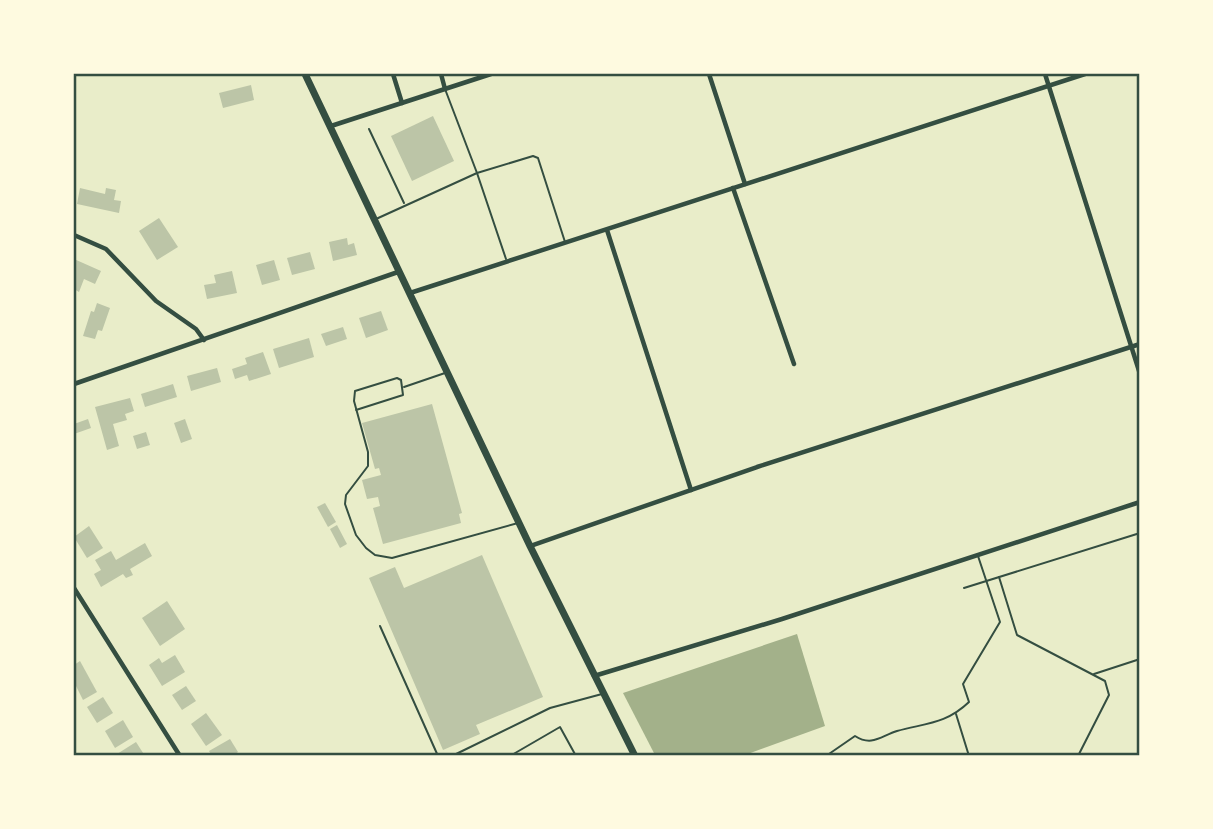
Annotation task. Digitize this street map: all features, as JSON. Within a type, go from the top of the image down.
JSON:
[{"type":"main road","points":[[306,74],[530,546],[635,755]]},
{"type":"street","points":[[393,74],[402,103]]},
{"type":"street","points":[[441,74],[445,89]]},
{"type":"street","points":[[331,126],[491,74]]},
{"type":"street","points":[[709,74],[745,184]]},
{"type":"street","points":[[1045,74],[1139,373]]},
{"type":"street","points":[[410,293],[1085,74]]},
{"type":"street","points":[[733,188],[794,364]]},
{"type":"street","points":[[607,230],[691,490]]},
{"type":"street","points":[[74,235],[106,248],[156,302],[196,328],[204,340]]},
{"type":"street","points":[[74,384],[399,271]]},
{"type":"street","points":[[530,546],[691,490],[1139,344]]},
{"type":"street","points":[[594,676],[1139,502]]},
{"type":"street","points":[[74,588],[180,755]]},
{"type":"lane","points":[[445,89],[507,262]]},
{"type":"lane","points":[[369,129],[405,204]]},
{"type":"lane","points":[[375,219],[477,173],[533,156],[538,158],[566,243]]},
{"type":"lane","points":[[356,410],[400,396],[403,388],[447,372]]},
{"type":"lane","points":[[403,388],[397,378],[355,391],[353,397],[368,452],[368,466],[346,495],[345,504],[356,535],[375,555],[392,558],[519,523]]},
{"type":"lane","points":[[964,589],[1139,533]]},
{"type":"lane","points":[[826,755],[855,736],[877,741],[895,732],[929,726],[956,714],[969,702],[963,684],[1000,622],[978,555]]},
{"type":"lane","points":[[999,577],[1017,635],[1105,681],[1109,695],[1078,755]]},
{"type":"lane","points":[[380,626],[436,755]]},
{"type":"lane","points":[[1093,675],[1139,659]]},
{"type":"lane","points":[[452,755],[550,708],[603,694]]},
{"type":"lane","points":[[956,714],[970,755]]},
{"type":"lane","points":[[510,755],[560,727],[576,755]]},
{"type":"shaded area","points":[[797,634],[825,726],[745,755],[655,755],[623,693]]},
{"type":"building","points":[[251,85],[254,100],[223,108],[219,93]]},
{"type":"building","points":[[433,116],[454,161],[412,181],[391,136]]},
{"type":"building","points":[[80,188],[105,194],[106,188],[116,190],[114,200],[121,201],[119,213],[77,204]]},
{"type":"building","points":[[159,218],[178,247],[157,260],[139,231]]},
{"type":"building","points":[[347,238],[348,245],[354,243],[357,255],[333,261],[329,242]]},
{"type":"building","points":[[310,252],[315,269],[292,275],[287,258]]},
{"type":"building","points":[[74,259],[101,271],[95,284],[84,279],[79,292],[74,289]]},
{"type":"building","points":[[274,260],[280,280],[262,285],[256,265]]},
{"type":"building","points":[[232,271],[237,293],[207,299],[204,285],[216,283],[214,275]]},
{"type":"building","points":[[97,303],[110,308],[102,331],[98,330],[95,339],[83,336],[91,311],[94,312]]},
{"type":"building","points":[[381,311],[388,330],[366,338],[359,318]]},
{"type":"building","points":[[343,327],[347,339],[326,346],[321,334]]},
{"type":"building","points":[[309,338],[314,357],[279,368],[273,349]]},
{"type":"building","points":[[263,352],[271,374],[249,381],[247,375],[235,379],[232,369],[247,364],[245,358]]},
{"type":"building","points":[[217,368],[221,382],[191,391],[187,376]]},
{"type":"building","points":[[173,384],[177,397],[145,407],[141,394]]},
{"type":"building","points":[[130,398],[134,411],[125,414],[127,420],[113,424],[119,446],[107,450],[95,407]]},
{"type":"building","points":[[432,404],[462,513],[459,514],[461,523],[383,544],[373,508],[380,506],[378,497],[367,499],[362,480],[381,475],[379,468],[375,469],[362,423]]},
{"type":"building","points":[[88,419],[91,428],[74,434],[74,424]]},
{"type":"building","points":[[185,419],[192,439],[181,443],[174,423]]},
{"type":"building","points":[[146,432],[150,445],[137,449],[133,436]]},
{"type":"building","points":[[325,503],[336,522],[328,527],[317,507]]},
{"type":"building","points":[[337,525],[347,544],[340,548],[330,529]]},
{"type":"building","points":[[89,526],[103,548],[87,558],[74,537]]},
{"type":"building","points":[[145,543],[152,556],[130,569],[133,575],[126,578],[123,574],[101,587],[94,574],[101,570],[95,560],[111,551],[116,560]]},
{"type":"building","points":[[482,555],[543,697],[476,725],[480,734],[443,750],[369,578],[395,567],[404,588]]},
{"type":"building","points":[[167,601],[185,629],[160,646],[142,618]]},
{"type":"building","points":[[175,655],[185,672],[162,686],[149,665],[159,658],[162,663]]},
{"type":"building","points":[[80,661],[97,692],[83,700],[74,682],[74,665]]},
{"type":"building","points":[[186,686],[196,701],[182,710],[172,695]]},
{"type":"building","points":[[103,697],[113,713],[97,723],[87,707]]},
{"type":"building","points":[[206,713],[222,735],[206,746],[191,724]]},
{"type":"building","points":[[123,720],[133,737],[115,748],[105,731]]},
{"type":"building","points":[[230,739],[238,752],[233,756],[212,756],[209,751]]},
{"type":"building","points":[[136,742],[145,756],[118,756],[117,754]]}]
